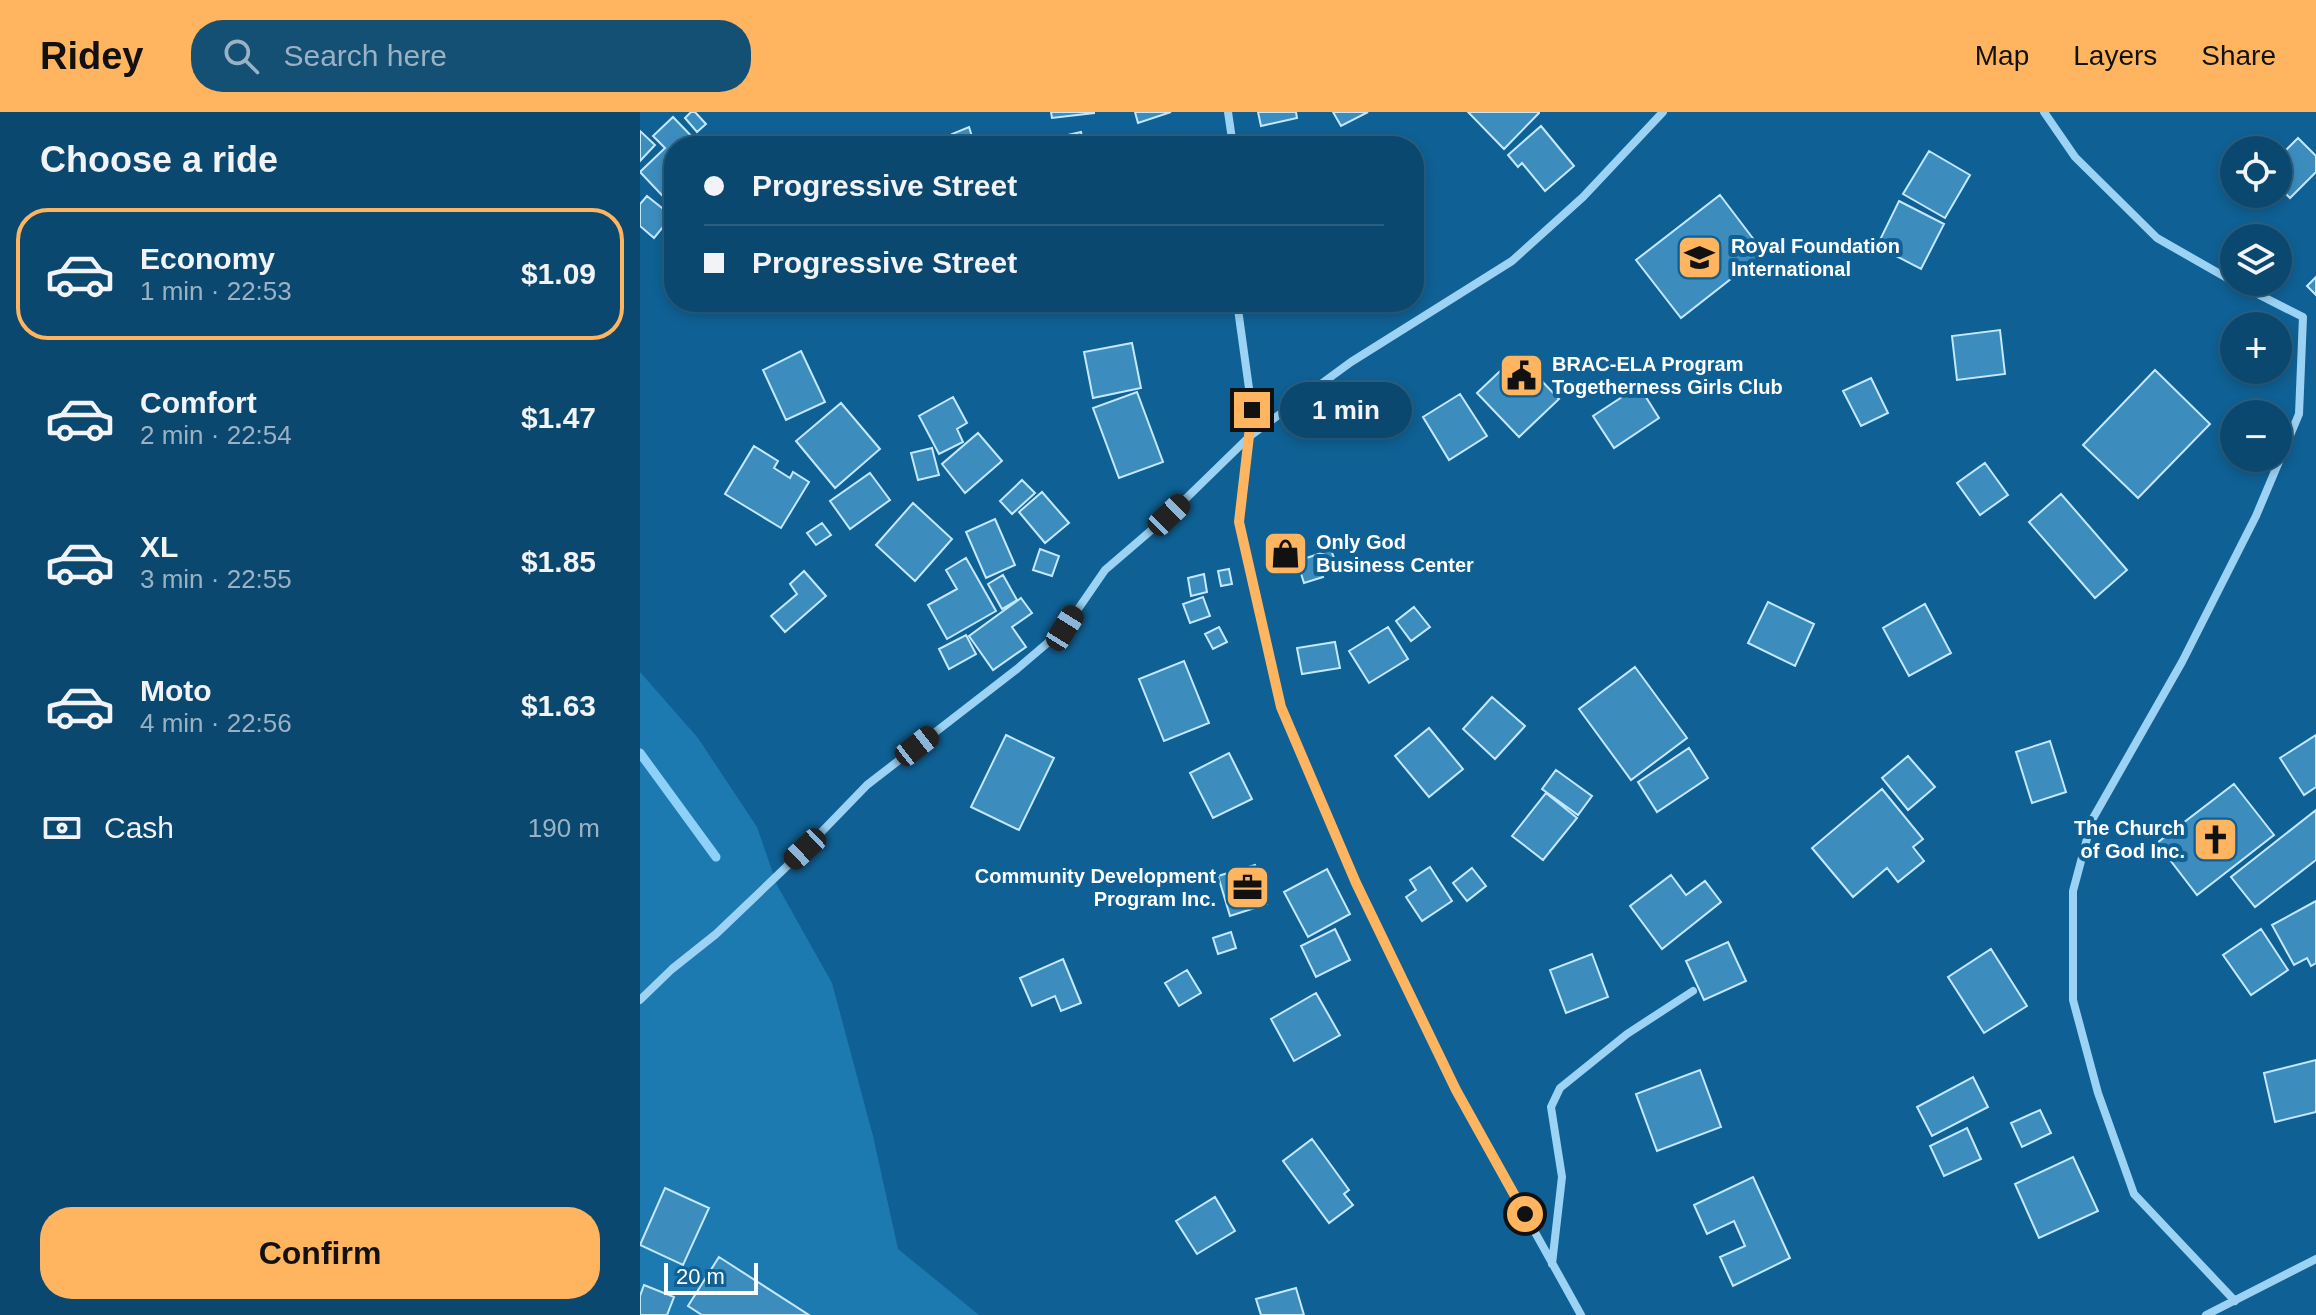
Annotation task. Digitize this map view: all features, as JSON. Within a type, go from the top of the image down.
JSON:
[{"type":"street","points":[[1228,112],[1232,136]]},
{"type":"street","points":[[640,1000],[672,969],[716,934],[867,785],[1065,628],[1105,570],[1169,515],[1250,436],[1351,362],[1512,261],[1583,197],[1663,112]]},
{"type":"street","points":[[2044,112],[2075,157],[2157,238],[2220,274]]},
{"type":"street","points":[[2235,1301],[2134,1194],[2098,1093],[2073,1000],[2073,891],[2092,820],[2182,662],[2256,516],[2299,414],[2303,317],[2262,296]]},
{"type":"street","points":[[1238,312],[1252,410],[1239,522],[1281,707],[1356,883],[1456,1090],[1581,1315]]},
{"type":"street","points":[[1552,1264],[1562,1177],[1551,1107],[1560,1088],[1627,1034],[1693,991]]},
{"type":"street","points":[[2206,1315],[2316,1259]]},
{"type":"shaded area","points":[[640,672],[698,738],[757,827],[777,885],[832,983],[873,1136],[898,1249],[979,1315],[658,1315],[640,1299]]},
{"type":"building","points":[[695,112],[706,124],[697,132],[685,118]]},
{"type":"building","points":[[1051,112],[1094,112],[1094,113],[1052,118]]},
{"type":"building","points":[[1135,112],[1171,112],[1138,123]]},
{"type":"building","points":[[1258,112],[1296,112],[1297,118],[1261,126]]},
{"type":"building","points":[[1333,112],[1368,112],[1341,126]]},
{"type":"building","points":[[1468,112],[1539,112],[1539,113],[1504,149]]},
{"type":"building","points":[[673,117],[691,136],[664,136],[664,147],[653,136]]},
{"type":"building","points":[[1541,126],[1574,166],[1545,191],[1522,163],[1518,167],[1508,155]]},
{"type":"building","points":[[969,127],[972,136],[953,136]]},
{"type":"building","points":[[640,131],[655,145],[640,161]]},
{"type":"building","points":[[2298,138],[2316,156],[2316,172],[2292,196],[2292,144]]},
{"type":"building","points":[[664,149],[664,197],[640,172]]},
{"type":"building","points":[[1929,151],[1970,175],[1945,218],[1903,194]]},
{"type":"building","name":"Royal Foundation International","points":[[1720,195],[1764,253],[1681,318],[1636,260]]},
{"type":"building","points":[[647,196],[664,210],[664,226],[654,238],[640,226],[640,204]]},
{"type":"building","points":[[1899,201],[1944,224],[1921,269],[1877,246]]},
{"type":"building","points":[[2316,277],[2316,295],[2307,286]]},
{"type":"building","points":[[2000,330],[2005,374],[1957,380],[1952,336]]},
{"type":"building","points":[[1132,343],[1141,388],[1093,398],[1084,352]]},
{"type":"building","points":[[801,351],[825,402],[786,420],[763,370]]},
{"type":"building","points":[[1517,355],[1559,399],[1519,437],[1477,393]]},
{"type":"building","points":[[2155,370],[2210,424],[2138,498],[2083,445]]},
{"type":"building","points":[[1871,378],[1888,413],[1861,426],[1843,391]]},
{"type":"building","points":[[1639,386],[1659,418],[1614,448],[1593,416]]},
{"type":"building","points":[[1137,392],[1163,462],[1119,478],[1093,408]]},
{"type":"building","points":[[1460,394],[1487,436],[1449,460],[1423,417]]},
{"type":"building","points":[[953,397],[967,423],[957,429],[963,442],[939,454],[919,416]]},
{"type":"building","points":[[841,403],[880,449],[835,488],[796,441]]},
{"type":"building","points":[[978,433],[1002,461],[965,493],[942,464]]},
{"type":"building","points":[[754,446],[778,461],[774,468],[790,478],[793,472],[809,482],[781,528],[725,494]]},
{"type":"building","points":[[932,448],[939,475],[918,480],[911,453]]},
{"type":"building","points":[[1985,463],[2008,495],[1980,515],[1957,483]]},
{"type":"building","points":[[870,473],[890,500],[850,529],[830,501]]},
{"type":"building","points":[[1022,480],[1035,493],[1012,514],[1000,501]]},
{"type":"building","points":[[1042,492],[1069,523],[1045,543],[1019,512]]},
{"type":"building","points":[[2061,494],[2127,570],[2095,598],[2029,522]]},
{"type":"building","points":[[913,503],[952,539],[915,581],[876,545]]},
{"type":"building","points":[[995,519],[1015,565],[986,578],[966,532]]},
{"type":"building","points":[[822,523],[831,535],[816,545],[807,533]]},
{"type":"building","points":[[1040,549],[1059,556],[1052,576],[1033,570]]},
{"type":"building","points":[[1331,550],[1334,558],[1319,563],[1323,577],[1304,583],[1297,561]]},
{"type":"building","points":[[966,558],[996,611],[947,639],[928,605],[957,589],[946,570]]},
{"type":"building","points":[[1229,569],[1232,584],[1221,586],[1218,571]]},
{"type":"building","points":[[804,571],[826,596],[785,632],[771,616],[797,594],[790,584]]},
{"type":"building","points":[[1204,574],[1207,592],[1191,596],[1188,578]]},
{"type":"building","points":[[1003,575],[1017,600],[1002,609],[988,584]]},
{"type":"building","points":[[1203,597],[1210,616],[1190,623],[1183,604]]},
{"type":"building","points":[[1021,598],[1032,613],[1012,627],[1026,647],[993,670],[969,636]]},
{"type":"building","points":[[1768,602],[1814,624],[1795,666],[1748,643]]},
{"type":"building","points":[[1925,604],[1951,653],[1909,676],[1883,628]]},
{"type":"building","points":[[1414,607],[1430,627],[1411,641],[1396,621]]},
{"type":"building","points":[[1219,627],[1227,642],[1213,649],[1205,634]]},
{"type":"building","points":[[1388,627],[1408,659],[1369,683],[1349,651]]},
{"type":"building","points":[[966,635],[976,654],[949,669],[939,649]]},
{"type":"building","points":[[1335,642],[1340,668],[1302,674],[1297,648]]},
{"type":"building","points":[[1184,661],[1209,723],[1164,741],[1139,679]]},
{"type":"building","points":[[1635,667],[1687,738],[1631,780],[1579,709]]},
{"type":"building","points":[[1492,697],[1525,726],[1495,759],[1463,729]]},
{"type":"building","points":[[1429,728],[1463,769],[1429,797],[1395,756]]},
{"type":"building","points":[[1006,735],[1054,758],[1019,830],[971,807]]},
{"type":"building","points":[[2316,735],[2316,787],[2304,795],[2280,758]]},
{"type":"building","points":[[2050,741],[2066,792],[2032,803],[2016,752]]},
{"type":"building","points":[[1689,748],[1708,778],[1657,812],[1638,782]]},
{"type":"building","points":[[1229,753],[1252,799],[1213,818],[1190,773]]},
{"type":"building","points":[[1908,756],[1935,787],[1908,810],[1882,778]]},
{"type":"building","points":[[1556,770],[1592,796],[1578,815],[1542,789]]},
{"type":"building","name":"The Church of God Inc.","points":[[2234,784],[2274,835],[2197,895],[2157,843]]},
{"type":"building","points":[[1882,789],[1923,839],[1913,847],[1924,861],[1898,882],[1887,868],[1853,897],[1812,848]]},
{"type":"building","points":[[1546,793],[1577,818],[1543,860],[1512,836]]},
{"type":"building","points":[[2316,810],[2316,860],[2255,907],[2231,877]]},
{"type":"building","points":[[1255,865],[1267,904],[1230,916],[1218,876]]},
{"type":"building","points":[[1430,867],[1452,901],[1422,921],[1406,897],[1416,890],[1410,880]]},
{"type":"building","points":[[1472,868],[1486,886],[1467,901],[1453,883]]},
{"type":"building","points":[[1327,869],[1350,914],[1308,937],[1284,892]]},
{"type":"building","points":[[1671,875],[1686,895],[1705,881],[1721,902],[1662,949],[1630,906]]},
{"type":"building","points":[[2316,901],[2316,963],[2311,966],[2307,958],[2294,965],[2272,925]]},
{"type":"building","points":[[1335,929],[1350,960],[1316,977],[1301,946]]},
{"type":"building","points":[[2261,929],[2288,970],[2251,995],[2223,955]]},
{"type":"building","points":[[1231,932],[1236,948],[1218,954],[1213,938]]},
{"type":"building","points":[[1728,942],[1746,981],[1704,1000],[1686,961]]},
{"type":"building","points":[[1991,949],[2027,1006],[1984,1033],[1948,977]]},
{"type":"building","points":[[1592,954],[1608,997],[1566,1013],[1550,970]]},
{"type":"building","points":[[1063,959],[1081,1003],[1061,1011],[1055,996],[1032,1006],[1020,978]]},
{"type":"building","points":[[1187,970],[1201,993],[1179,1006],[1165,983]]},
{"type":"building","points":[[1316,993],[1340,1035],[1294,1061],[1271,1019]]},
{"type":"building","points":[[2316,1060],[2316,1112],[2275,1122],[2264,1073]]},
{"type":"building","points":[[1700,1070],[1721,1127],[1657,1151],[1636,1094]]},
{"type":"building","points":[[1973,1077],[1988,1107],[1932,1136],[1917,1107]]},
{"type":"building","points":[[2040,1110],[2051,1133],[2022,1147],[2011,1123]]},
{"type":"building","points":[[1967,1128],[1981,1159],[1944,1176],[1930,1146]]},
{"type":"building","points":[[1312,1139],[1349,1190],[1344,1194],[1353,1205],[1329,1223],[1283,1161]]},
{"type":"building","points":[[2073,1157],[2098,1211],[2039,1238],[2015,1184]]},
{"type":"building","points":[[1753,1177],[1790,1258],[1733,1286],[1720,1257],[1745,1246],[1734,1221],[1707,1234],[1694,1205]]},
{"type":"building","points":[[665,1188],[709,1208],[683,1265],[640,1245]]},
{"type":"building","points":[[1215,1197],[1235,1231],[1197,1254],[1176,1221]]},
{"type":"building","points":[[719,1257],[809,1315],[702,1315],[688,1306]]},
{"type":"building","points":[[644,1285],[674,1297],[667,1315],[640,1315],[640,1296]]},
{"type":"building","points":[[1296,1288],[1304,1315],[1261,1315],[1256,1299]]},
{"type":"waterway","points":[[640,753],[716,857]]},
{"type":"place","name":"Royal Foundation International","points":[[1700,257]]},
{"type":"place","name":"BRAC-ELA Program Togetherness Girls Club","points":[[1521,376]]},
{"type":"place","name":"Only God Business Center","points":[[1285,553]]},
{"type":"place","name":"The Church of God Inc.","points":[[2216,839]]},
{"type":"place","name":"Community Development Program Inc.","points":[[1247,887]]},
{"type":"route","points":[[1252,410],[1239,522],[1281,707],[1356,883],[1456,1090],[1525,1214]]}]
